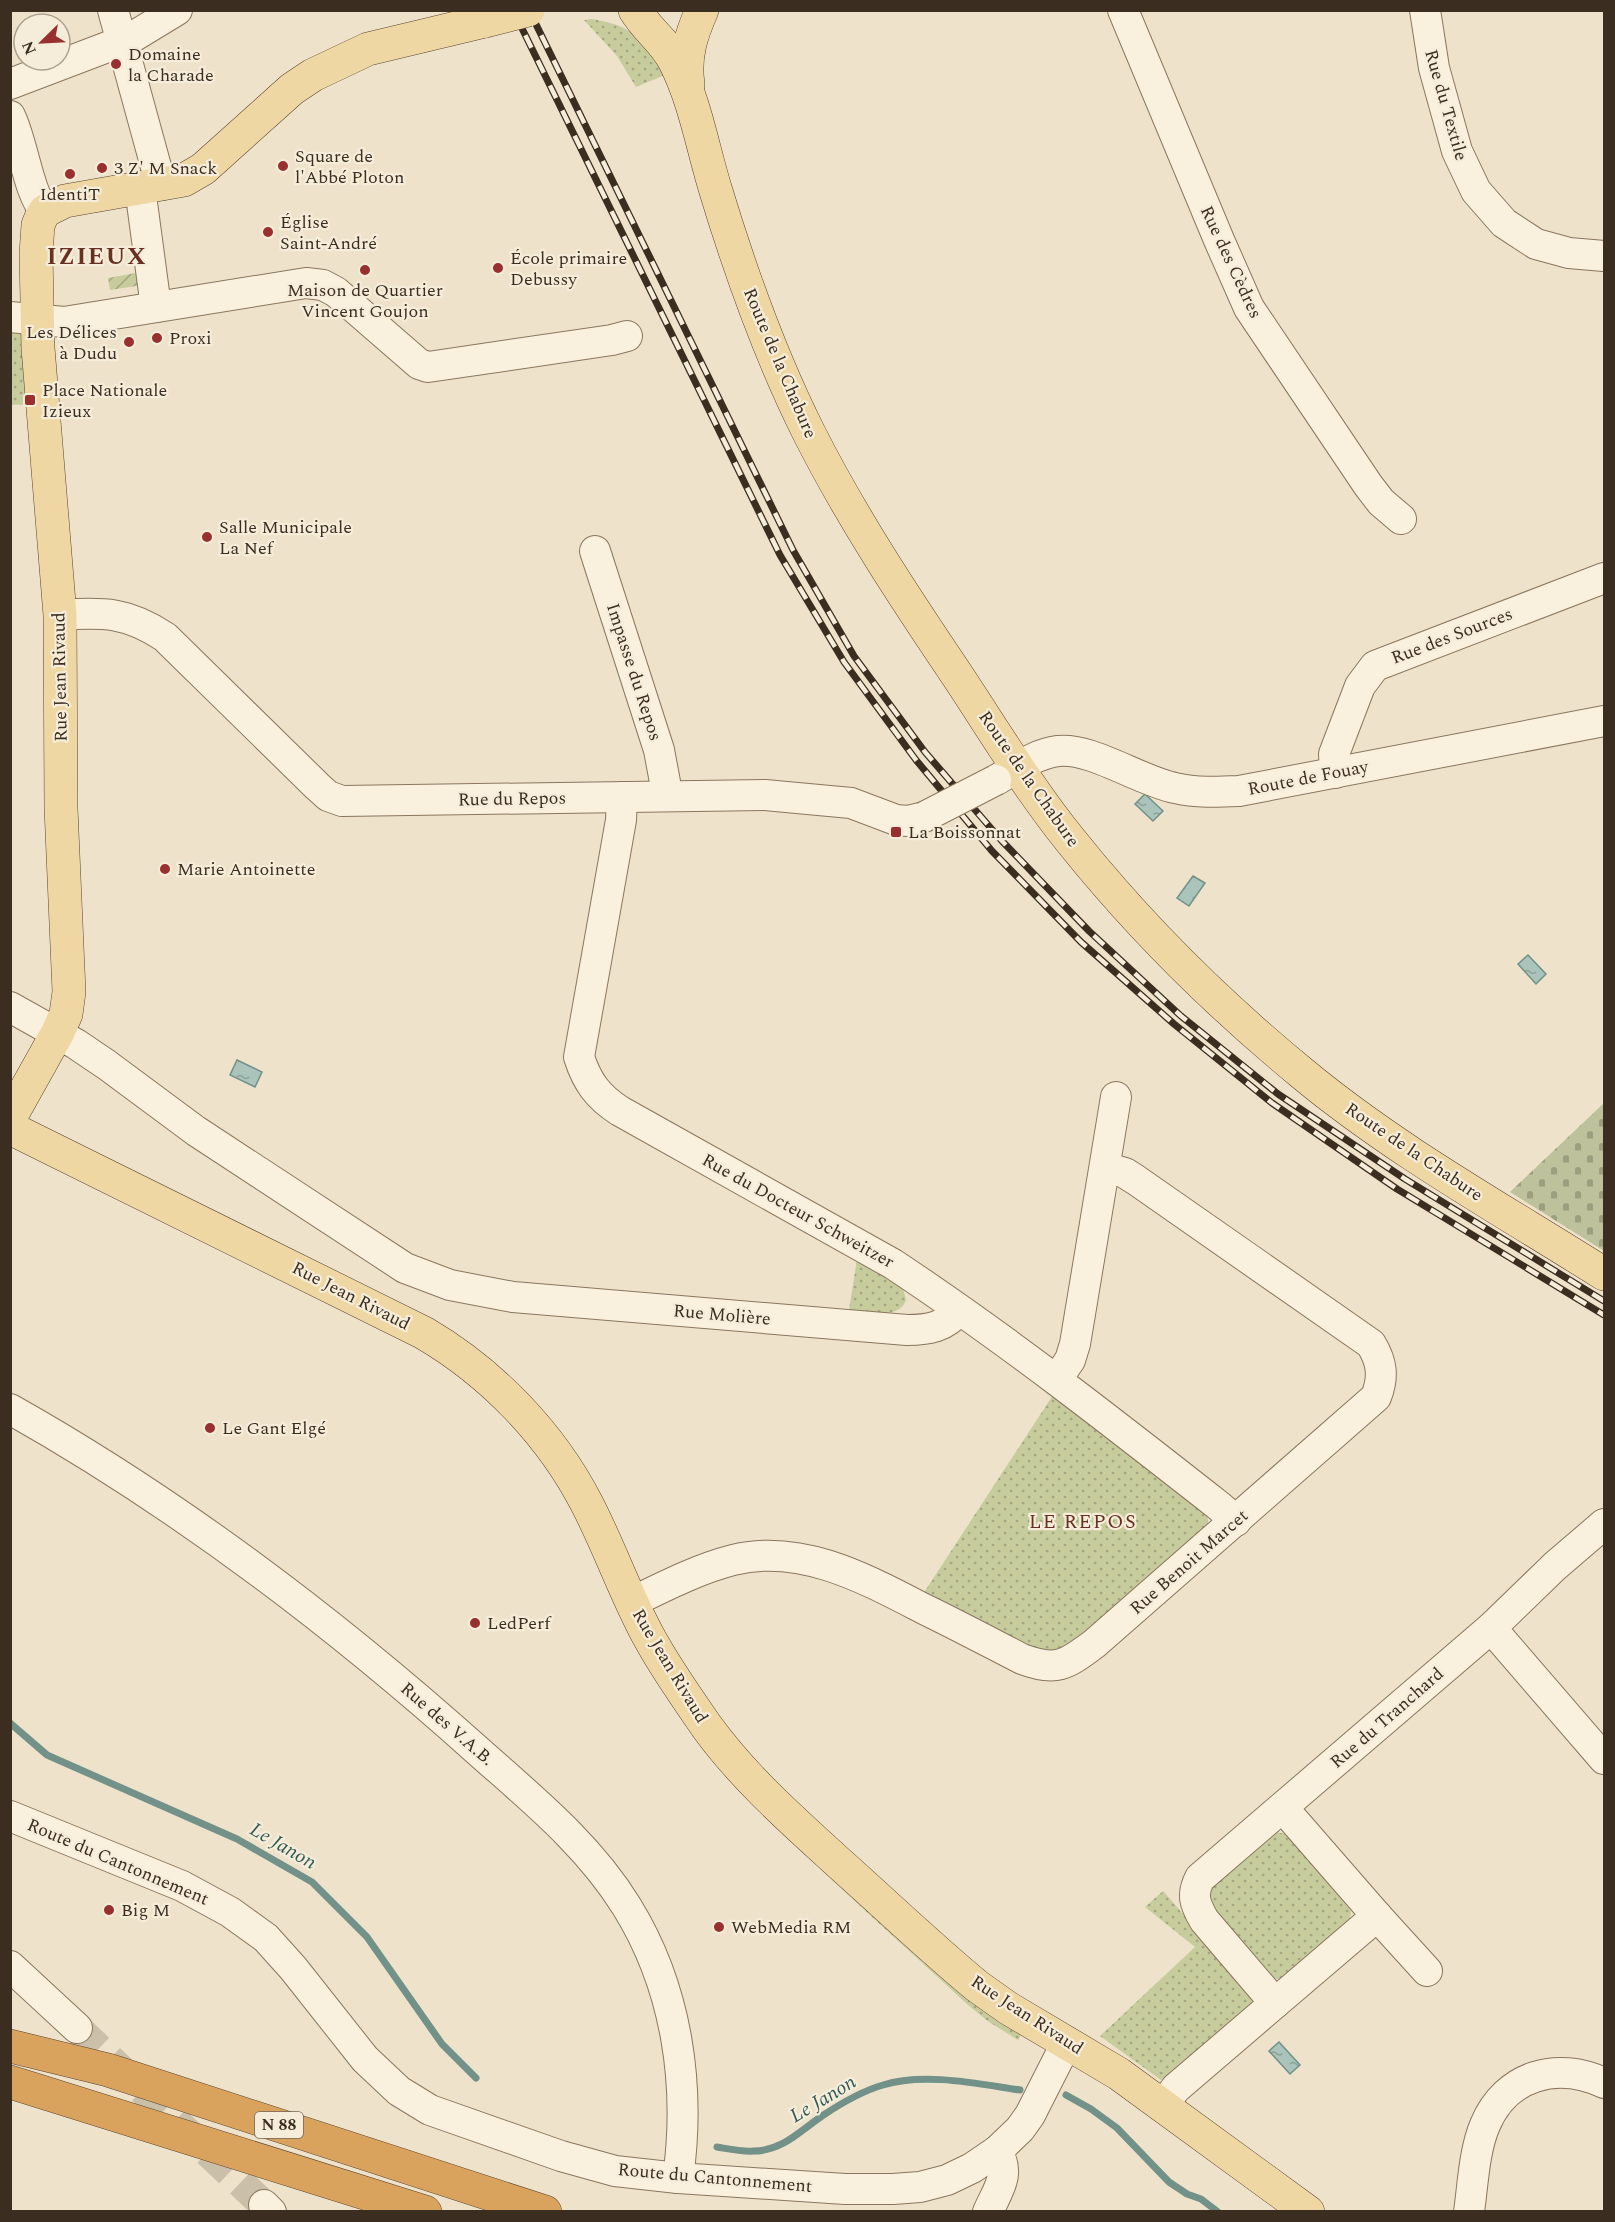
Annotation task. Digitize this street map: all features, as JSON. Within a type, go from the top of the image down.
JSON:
[{"type":"highway","name":"N 88","points":[[10,2046],[108,2070],[545,2211]]},
{"type":"highway","name":"N 88","points":[[18,2086],[425,2211]]},
{"type":"main road","points":[[45,211],[65,201],[184,180],[203,169],[292,89],[337,63],[368,50],[528,10]]},
{"type":"main road","name":"Route de la Chabure","points":[[636,10],[669,51],[690,98]]},
{"type":"main road","name":"Route de la Chabure","points":[[702,10],[690,38],[687,56],[690,98],[715,188],[744,278],[776,360],[808,432],[845,500],[910,605],[1007,774],[1070,840],[1119,898],[1220,1000],[1304,1074],[1383,1135],[1605,1274]]},
{"type":"main road","name":"Rue Jean Rivaud","points":[[10,1118],[58,1032],[66,1014],[69,992],[61,808],[60,615],[38,358],[24,319],[38,225],[45,211]]},
{"type":"main road","name":"Rue Jean Rivaud","points":[[10,1128],[322,1281],[448,1347],[503,1392],[551,1448],[587,1504],[656,1648],[709,1729],[742,1770],[776,1806],[977,1986],[1008,2008],[1119,2074],[1308,2211]]},
{"type":"street","points":[[113,10],[122,41],[151,186],[156,307]]},
{"type":"street","points":[[10,84],[122,41],[177,10]]},
{"type":"street","name":"Rue des Cèdres","points":[[1123,10],[1249,308],[1368,485],[1381,502],[1401,519]]},
{"type":"street","name":"Rue du Textile","points":[[1425,10],[1434,68],[1456,151],[1476,191],[1504,223],[1536,244],[1569,253],[1605,256]]},
{"type":"street","points":[[10,116],[24,154],[35,199],[45,211]]},
{"type":"street","points":[[24,319],[64,322],[306,283],[323,285],[349,301],[419,364],[428,367],[627,336]]},
{"type":"street","name":"Impasse du Repos","points":[[595,551],[659,750],[665,796]]},
{"type":"street","name":"Rue des Sources","points":[[1335,773],[1334,754],[1360,686],[1375,666],[1605,578]]},
{"type":"street","name":"Rue du Repos","points":[[60,615],[92,613],[119,615],[165,637],[317,786],[328,796],[342,801],[765,795],[851,803],[896,820],[908,821],[924,818],[1007,774]]},
{"type":"street","name":"Route de Fouay","points":[[1007,774],[1042,755],[1059,751],[1075,752],[1175,788],[1206,792],[1239,791],[1605,721]]},
{"type":"street","name":"Rue du Docteur Schweitzer","points":[[622,796],[621,820],[579,1057],[592,1088],[604,1101],[620,1112],[893,1264],[1057,1379],[1236,1521]]},
{"type":"street","points":[[10,1008],[58,1032]]},
{"type":"street","name":"Rue Molière","points":[[58,1032],[196,1131],[405,1268],[427,1278],[478,1292],[525,1298],[907,1330],[925,1330],[941,1326],[951,1320],[959,1310]]},
{"type":"street","points":[[1057,1379],[1070,1360],[1075,1344],[1116,1097]]},
{"type":"street","name":"Rue Benoit Marcet","points":[[632,1602],[703,1569],[735,1560],[765,1556],[800,1558],[836,1567],[872,1582],[1022,1659],[1041,1666],[1059,1665],[1077,1657],[1094,1644],[1376,1397],[1381,1384],[1382,1369],[1378,1355],[1371,1344],[1125,1173],[1105,1167]]},
{"type":"street","name":"Rue des V.A.B.","points":[[10,1409],[43,1427],[165,1505],[303,1604],[453,1728],[560,1824],[601,1868],[628,1908],[652,1957],[672,2012],[680,2055],[683,2123],[678,2178]]},
{"type":"street","name":"Rue du Tranchard","points":[[1275,2003],[1203,1920],[1195,1904],[1194,1889],[1200,1878],[1491,1628],[1555,1566],[1605,1524]]},
{"type":"street","points":[[1491,1628],[1605,1759]]},
{"type":"street","points":[[1283,1808],[1427,1971]]},
{"type":"street","name":"Route du Cantonnement","points":[[10,1816],[182,1886],[230,1912],[266,1938],[293,1968],[364,2059],[399,2091],[430,2110],[561,2156],[615,2170],[678,2178],[845,2189],[921,2187],[948,2180],[972,2168],[1015,2135],[1030,2115],[1067,2042]]},
{"type":"street","points":[[1162,2106],[1176,2088],[1377,1916]]},
{"type":"street","points":[[10,1966],[77,2028]]},
{"type":"street","points":[[1469,2211],[1477,2155],[1484,2126],[1497,2104],[1515,2086],[1539,2074],[1588,2075],[1605,2083]]},
{"type":"street","points":[[988,2211],[1004,2175],[1003,2162],[997,2151]]},
{"type":"green space","points":[[591,19],[618,25],[636,36],[665,75],[636,87],[617,56],[584,20]]},
{"type":"green space","points":[[141,272],[143,285],[110,290],[108,278]]},
{"type":"green space","points":[[24,324],[28,404],[11,405],[11,325]]},
{"type":"green space","points":[[1604,1103],[1604,1251],[1510,1192]]},
{"type":"green space","points":[[857,1259],[903,1288],[906,1300],[897,1311],[881,1313],[849,1310]]},
{"type":"green space","points":[[1053,1395],[1204,1510],[1208,1518],[1208,1527],[1074,1647],[1040,1653],[923,1594]]},
{"type":"green space","points":[[651,1673],[996,2019],[1021,2035],[1018,2040],[989,2022],[968,2005],[766,1817],[694,1735]]},
{"type":"green space","points":[[1274,1832],[1288,1834],[1351,1911],[1350,1921],[1283,1979],[1275,1979],[1272,1976],[1209,1904],[1206,1890]]},
{"type":"green space","points":[[1163,1891],[1248,1988],[1254,1999],[1253,2003],[1164,2080],[1161,2080],[1100,2036],[1195,1947],[1145,1907]]},
{"type":"water","points":[[1145,794],[1163,811],[1153,821],[1135,804]]},
{"type":"water","points":[[1193,876],[1205,883],[1189,906],[1177,898]]},
{"type":"water","points":[[1528,955],[1546,974],[1536,984],[1518,964]]},
{"type":"water","points":[[237,1060],[262,1072],[255,1087],[230,1075]]},
{"type":"water","points":[[1279,2042],[1300,2065],[1290,2074],[1269,2051]]},
{"type":"waterway","name":"Le Janon","points":[[10,1723],[47,1755],[237,1839],[312,1882],[367,1937],[442,2044],[476,2078]]},
{"type":"waterway","name":"Le Janon","points":[[717,2147],[749,2151],[773,2148],[851,2098],[899,2081],[951,2080],[1020,2090]]},
{"type":"waterway","name":"Le Janon","points":[[1066,2095],[1091,2109],[1117,2128],[1169,2182],[1187,2194],[1201,2199],[1218,2212]]},
{"type":"tunnel","points":[[77,2028],[264,2205]]},
{"type":"railway","points":[[513,10],[780,555],[844,662],[916,760],[992,851],[1081,942],[1174,1024],[1272,1103],[1397,1189],[1604,1315]]},
{"type":"railway","points":[[529,10],[793,550],[854,656],[925,752],[1002,841],[1089,931],[1181,1016],[1278,1094],[1405,1179],[1604,1301]]},
{"type":"place","name":"Domaine la Charade","points":[[116,64]]},
{"type":"place","name":"Square de l'Abbé Ploton","points":[[283,166]]},
{"type":"place","name":"3 Z' M Snack","points":[[102,168]]},
{"type":"place","name":"IdentiT","points":[[70,174]]},
{"type":"place","name":"Église Saint-André","points":[[268,232]]},
{"type":"place","name":"École primaire Debussy","points":[[498,268]]},
{"type":"place","name":"Maison de Quartier Vincent Goujon","points":[[365,270]]},
{"type":"place","name":"Proxi","points":[[157,338]]},
{"type":"place","name":"Les Délices à Dudu","points":[[129,342]]},
{"type":"place","name":"Place Nationale Izieux","points":[[30,400]]},
{"type":"place","name":"Salle Municipale La Nef","points":[[207,537]]},
{"type":"place","name":"La Boissonnat","points":[[896,832]]},
{"type":"place","name":"Marie Antoinette","points":[[165,869]]},
{"type":"place","name":"Le Gant Elgé","points":[[210,1428]]},
{"type":"place","name":"LedPerf","points":[[475,1623]]},
{"type":"place","name":"Big M","points":[[109,1910]]},
{"type":"place","name":"WebMedia RM","points":[[719,1927]]},
{"type":"district","name":"IZIEUX","points":[[97,257]]},
{"type":"district","name":"LE REPOS","points":[[1083,1522]]}]
